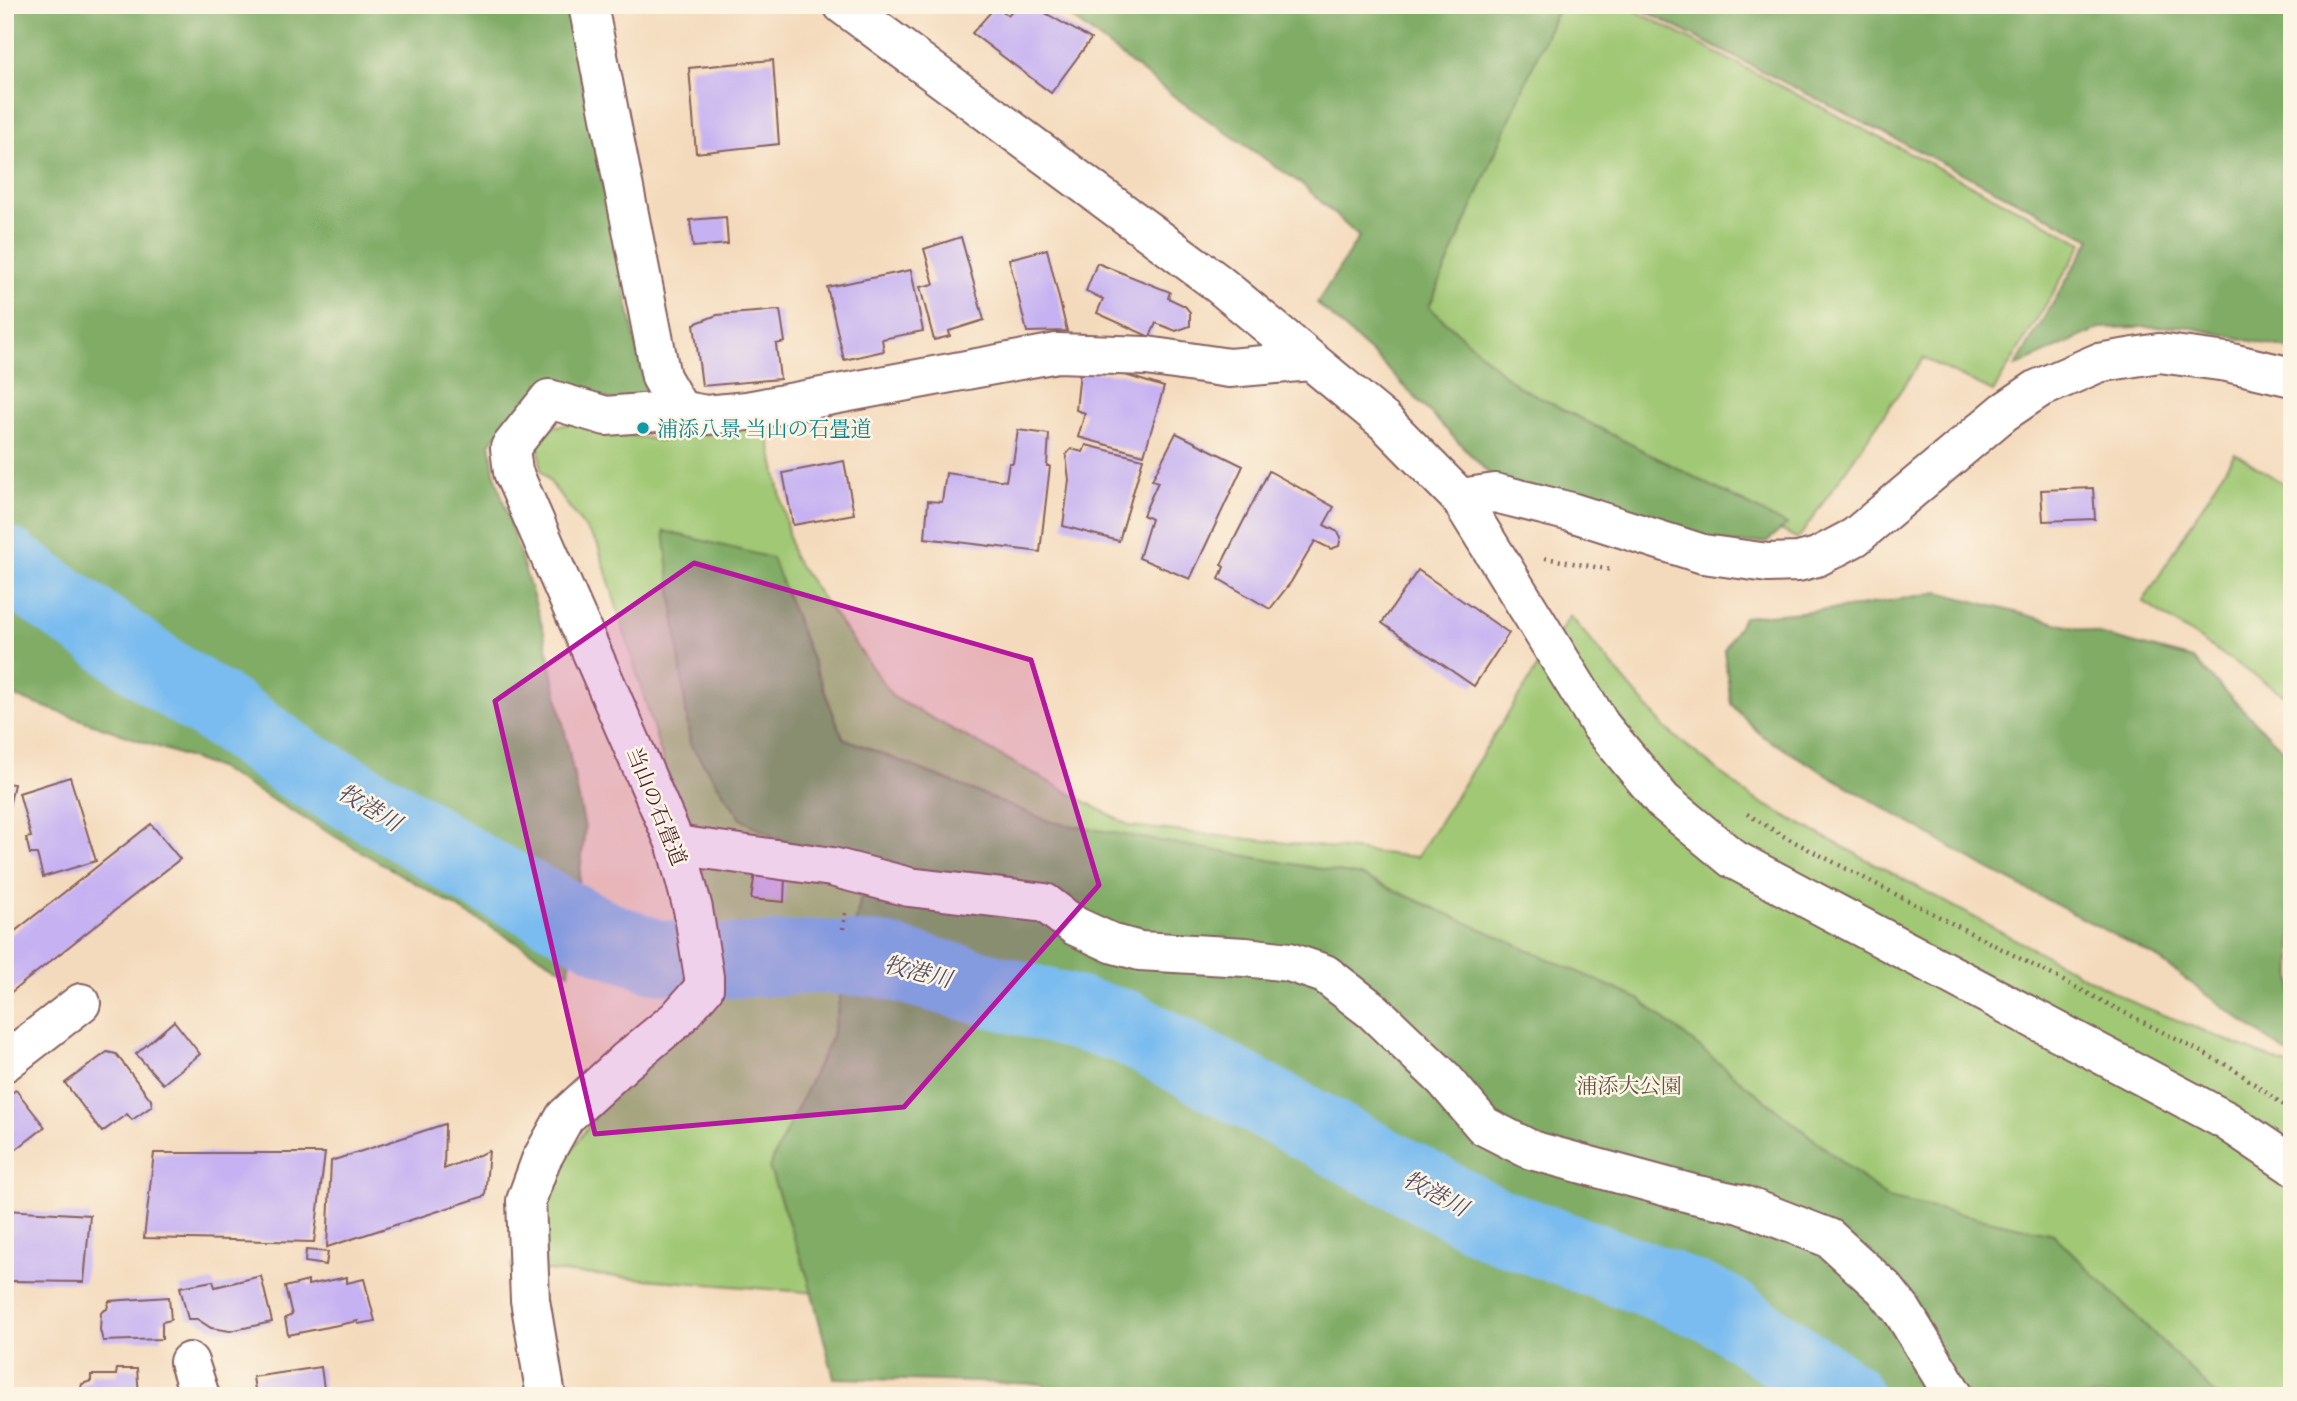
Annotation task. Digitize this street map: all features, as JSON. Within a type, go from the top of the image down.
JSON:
[{"type":"street","points":[[588,5],[661,377],[680,410],[706,415],[747,411],[1057,353],[1147,356],[1228,368],[1311,361]]},
{"type":"street","points":[[843,5],[1215,281],[1384,421],[1460,498],[1601,726],[1663,801],[1733,859],[2227,1121],[2292,1165]]},
{"type":"street","points":[[1460,498],[1495,493],[1571,512],[1703,554],[1768,563],[1798,562],[1826,554],[1854,537],[2004,412],[2038,389],[2098,363],[2159,354],[2227,362],[2292,377]]},
{"type":"street","name":"当山の石畳道","points":[[546,1396],[530,1300],[526,1201],[541,1160],[565,1117],[677,1019],[704,988],[704,977],[693,909],[676,845],[513,472],[510,448],[549,399],[606,416],[680,410]]},
{"type":"street","points":[[676,845],[832,867],[909,887],[1045,903],[1075,926],[1114,944],[1140,951],[1289,962],[1325,974],[1382,1019],[1444,1079],[1484,1126],[1531,1150],[1693,1194],[1741,1204],[1829,1238],[1885,1289],[1903,1312],[1954,1396]]},
{"type":"street","points":[[5,1062],[81,1003]]},
{"type":"path","points":[[1549,569],[1542,557],[1623,572]]},
{"type":"path","points":[[1746,814],[2232,1068],[2292,1111]]},
{"type":"path","points":[[843,929],[845,914]]},
{"type":"highlighted area","points":[[694,563],[1031,660],[1099,885],[904,1107],[595,1134],[495,701]]},
{"type":"green space","points":[[5,5],[565,5],[649,405],[540,388],[490,443],[494,471],[544,632],[585,828],[569,973],[218,768],[5,693]]},
{"type":"green space","points":[[1055,5],[1559,5],[1429,307],[1516,385],[1787,525],[1766,542],[1717,545],[1498,483],[1379,360],[1317,303],[1359,237],[1303,185],[1179,100]]},
{"type":"green space","points":[[1561,5],[1624,5],[2083,243],[1993,392],[1923,358],[1798,539],[1396,330]]},
{"type":"green space","points":[[1633,5],[2292,5],[2292,350],[2184,326],[2100,328],[2015,367],[2091,239]]},
{"type":"green space","name":"浦添大公園","points":[[579,423],[662,441],[766,424],[793,557],[893,697],[1130,826],[1417,857],[1570,616],[1666,729],[1752,798],[2132,1002],[2292,1067],[2292,1396],[1134,1396],[916,1301],[511,1268],[537,1200],[618,1083],[732,988],[598,545],[541,470],[538,441],[555,426]]},
{"type":"green space","points":[[2235,453],[2292,489],[2292,700],[2143,602]]},
{"type":"green space","points":[[664,531],[772,558],[843,738],[1051,822],[1362,876],[1639,999],[1887,1198],[2053,1234],[2217,1396],[1055,1396],[1042,1384],[834,1378],[808,1278],[769,1167],[832,1036],[864,882],[742,820],[690,744]]},
{"type":"green space","points":[[1939,592],[2193,659],[2292,759],[2292,1057],[2153,955],[1986,868],[1762,736],[1731,704],[1724,650],[1744,617],[1848,608]]},
{"type":"building","points":[[1017,5],[1031,5],[1091,39],[1051,93],[972,33],[996,6],[1008,15]]},
{"type":"building","points":[[773,60],[779,144],[696,153],[689,68]]},
{"type":"building","points":[[726,217],[728,244],[693,247],[690,220]]},
{"type":"building","points":[[961,237],[984,320],[949,331],[950,336],[934,340],[920,287],[934,284],[924,249]]},
{"type":"building","points":[[1047,249],[1067,331],[1027,332],[1009,259]]},
{"type":"building","points":[[1097,263],[1170,292],[1168,298],[1185,306],[1190,312],[1190,326],[1176,331],[1156,323],[1150,337],[1097,313],[1103,299],[1086,291]]},
{"type":"building","points":[[911,270],[923,331],[882,339],[884,351],[844,360],[827,287]]},
{"type":"building","points":[[780,310],[785,342],[776,344],[780,379],[702,386],[694,324],[717,315]]},
{"type":"building","points":[[1080,372],[1122,374],[1164,387],[1144,455],[1078,437],[1085,413],[1076,410]]},
{"type":"building","points":[[1018,430],[1049,434],[1047,466],[1050,466],[1040,552],[925,538],[928,501],[942,502],[946,473],[1006,481],[1009,463],[1013,463]]},
{"type":"building","points":[[1176,433],[1243,466],[1190,579],[1139,558],[1151,519],[1143,515],[1158,482],[1152,480]]},
{"type":"building","points":[[1086,445],[1143,459],[1119,541],[1063,526],[1069,480],[1066,455],[1071,449],[1083,452]]},
{"type":"building","points":[[844,461],[854,514],[793,525],[783,473]]},
{"type":"building","points":[[1269,471],[1334,507],[1324,525],[1338,532],[1341,537],[1339,546],[1331,549],[1315,541],[1291,582],[1270,609],[1219,579],[1224,567],[1221,565]]},
{"type":"building","points":[[2093,488],[2095,519],[2043,521],[2041,490]]},
{"type":"building","points":[[1418,570],[1509,633],[1474,686],[1382,623]]},
{"type":"building","points":[[70,777],[96,861],[43,877],[37,854],[30,854],[26,838],[31,837],[19,793]]},
{"type":"building","points":[[5,783],[14,784],[6,820],[5,820]]},
{"type":"building","points":[[151,824],[180,859],[5,997],[5,939]]},
{"type":"building","points":[[755,872],[785,875],[784,902],[751,899]]},
{"type":"building","points":[[174,1021],[200,1054],[163,1084],[136,1054]]},
{"type":"building","points":[[107,1052],[116,1054],[151,1100],[152,1106],[132,1120],[127,1114],[102,1132],[65,1083]]},
{"type":"building","points":[[16,1090],[45,1127],[5,1158],[5,1097]]},
{"type":"building","points":[[445,1124],[444,1169],[489,1151],[485,1196],[327,1247],[331,1161]]},
{"type":"building","points":[[154,1153],[325,1153],[314,1242],[144,1238]]},
{"type":"building","points":[[5,1210],[90,1215],[84,1282],[11,1281],[10,1287],[5,1287]]},
{"type":"building","points":[[306,1250],[328,1252],[326,1265],[305,1262]]},
{"type":"building","points":[[261,1276],[272,1322],[230,1331],[211,1328],[197,1319],[188,1319],[180,1287],[213,1281],[215,1287]]},
{"type":"building","points":[[347,1277],[347,1283],[364,1279],[375,1321],[358,1324],[358,1321],[288,1335],[285,1318],[292,1315],[285,1287],[308,1281],[308,1285]]},
{"type":"building","points":[[169,1297],[171,1320],[162,1322],[162,1339],[103,1341],[100,1330],[101,1312],[107,1309],[109,1301]]},
{"type":"building","points":[[321,1367],[325,1396],[256,1396],[253,1377]]},
{"type":"building","points":[[117,1369],[137,1369],[139,1396],[79,1396],[82,1384],[91,1381],[91,1375],[116,1375]]},
{"type":"waterway","name":"牧港川","points":[[5,563],[296,763],[392,817],[476,870],[608,939],[654,956],[714,962],[817,957],[880,960],[1126,1027],[1492,1223],[1720,1309],[1846,1396]]},
{"type":"place","name":"浦添八景 当山の石畳道","points":[[643,428]]}]
